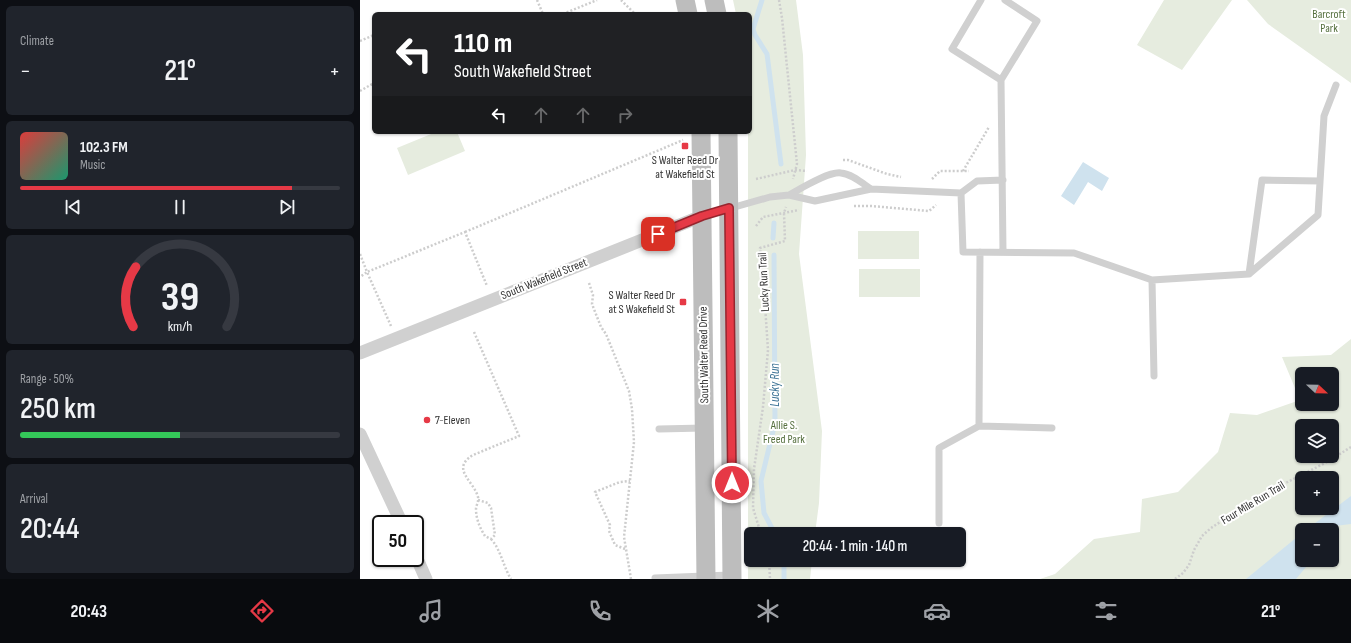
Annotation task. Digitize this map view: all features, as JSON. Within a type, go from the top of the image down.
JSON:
[{"type":"main road","points":[[685,0],[688,12]]},
{"type":"main road","points":[[714,0],[717,12]]},
{"type":"main road","name":"South Walter Reed Drive","points":[[701,134],[706,577]]},
{"type":"main road","points":[[728,134],[732,577]]},
{"type":"street","name":"South Wakefield Street","points":[[360,353],[702,216]]},
{"type":"street","points":[[360,434],[398,515]]},
{"type":"street","points":[[421,567],[426,579]]},
{"type":"lane","points":[[981,0],[952,49],[1001,80]]},
{"type":"lane","points":[[1003,252],[1001,80],[1037,21],[1005,0]]},
{"type":"lane","points":[[961,193],[963,252],[1074,253],[1152,280],[1249,274],[1318,215],[1324,116],[1336,85]]},
{"type":"lane","points":[[789,195],[820,178],[840,172],[856,178],[871,189]]},
{"type":"lane","points":[[789,195],[815,201],[871,189],[961,193],[977,181],[1003,180]]},
{"type":"lane","points":[[1249,274],[1262,180],[1320,181]]},
{"type":"lane","name":"South Wakefield Street","points":[[702,216],[770,198],[789,195]]},
{"type":"lane","points":[[979,426],[980,252]]},
{"type":"lane","points":[[1152,280],[1154,376]]},
{"type":"lane","points":[[939,523],[939,448],[979,426],[1052,428]]},
{"type":"lane","points":[[659,429],[704,428]]},
{"type":"lane","points":[[655,578],[732,577]]},
{"type":"path","points":[[537,0],[542,12]]},
{"type":"path","points":[[569,12],[597,0]]},
{"type":"path","points":[[621,0],[633,12]]},
{"type":"path","name":"Lucky Run Trail","points":[[759,527],[754,508],[754,469],[763,407],[768,350],[760,248],[785,241],[784,213],[797,164],[779,0]]},
{"type":"path","points":[[360,41],[372,36]]},
{"type":"path","points":[[360,91],[372,84]]},
{"type":"path","points":[[962,171],[992,123]]},
{"type":"path","points":[[360,277],[368,272],[684,140]]},
{"type":"path","points":[[841,160],[848,160],[887,174],[902,177]]},
{"type":"path","points":[[756,179],[795,170],[808,171]]},
{"type":"path","points":[[932,180],[940,171],[976,171]]},
{"type":"path","points":[[853,206],[929,211],[936,205]]},
{"type":"path","points":[[756,226],[763,217],[799,210]]},
{"type":"path","points":[[464,232],[493,300]]},
{"type":"path","points":[[360,254],[396,339]]},
{"type":"path","points":[[589,283],[594,295],[592,304],[629,391],[632,409],[634,442],[624,524],[625,549],[630,579]]},
{"type":"path","points":[[474,332],[519,436],[473,455],[466,459],[463,467],[465,477],[477,495],[477,516],[485,536],[491,539],[496,545],[511,579]]},
{"type":"path","name":"Four Mile Run Trail","points":[[1175,579],[1183,573],[1189,565],[1194,550],[1202,536],[1210,528],[1258,497],[1327,462],[1351,447]]},
{"type":"path","points":[[625,549],[615,545],[609,531],[610,525],[595,492],[620,482],[630,481]]},
{"type":"path","points":[[478,500],[488,503],[491,508],[495,535],[491,539]]},
{"type":"path","points":[[769,567],[770,579]]},
{"type":"green space","name":"Allie S. Freed Park","points":[[733,0],[796,0],[803,55],[806,155],[799,254],[822,431],[819,503],[816,527],[748,527],[748,134],[752,134],[752,12],[736,12]]},
{"type":"green space","points":[[1164,0],[1232,0],[1182,70],[1137,45]]},
{"type":"green space","name":"Barcroft Park","points":[[1247,0],[1351,0],[1351,83],[1268,24]]},
{"type":"green space","points":[[431,134],[458,134],[465,151],[408,175],[397,148]]},
{"type":"green space","points":[[858,231],[919,231],[919,259],[858,259]]},
{"type":"green space","points":[[859,269],[920,269],[920,297],[859,297]]},
{"type":"green space","points":[[1351,339],[1351,579],[1040,579],[1055,574],[1094,539],[1140,532],[1142,499],[1178,492],[1218,452],[1230,413],[1257,415],[1295,402],[1295,411],[1339,411],[1339,367],[1295,367],[1295,388],[1282,357],[1331,355]]},
{"type":"green space","name":"Allie S. Freed Park","points":[[748,567],[811,567],[810,579],[748,579]]},
{"type":"water","points":[[1083,162],[1109,178],[1102,191],[1088,182],[1074,205],[1061,196]]},
{"type":"water","points":[[1351,496],[1351,524],[1339,526],[1339,523],[1315,523],[1326,515],[1339,515],[1339,505]]},
{"type":"water","points":[[1295,539],[1295,567],[1306,567],[1296,579],[1246,579]]},
{"type":"waterway","name":"Lucky Run","points":[[762,0],[753,29],[767,54],[781,164]]},
{"type":"waterway","name":"Lucky Run","points":[[773,238],[774,223]]},
{"type":"waterway","name":"Lucky Run","points":[[771,527],[764,513],[761,481],[775,423],[774,255]]},
{"type":"waterway","name":"Lucky Run","points":[[784,567],[784,579]]},
{"type":"place","name":"S Walter Reed Dr at Wakefield St","points":[[685,146]]},
{"type":"place","name":"S Walter Reed Dr at S Wakefield St","points":[[683,302]]},
{"type":"place","name":"7-Eleven","points":[[427,420]]},
{"type":"route","points":[[658,234],[702,216],[729,208],[732,483]]}]
